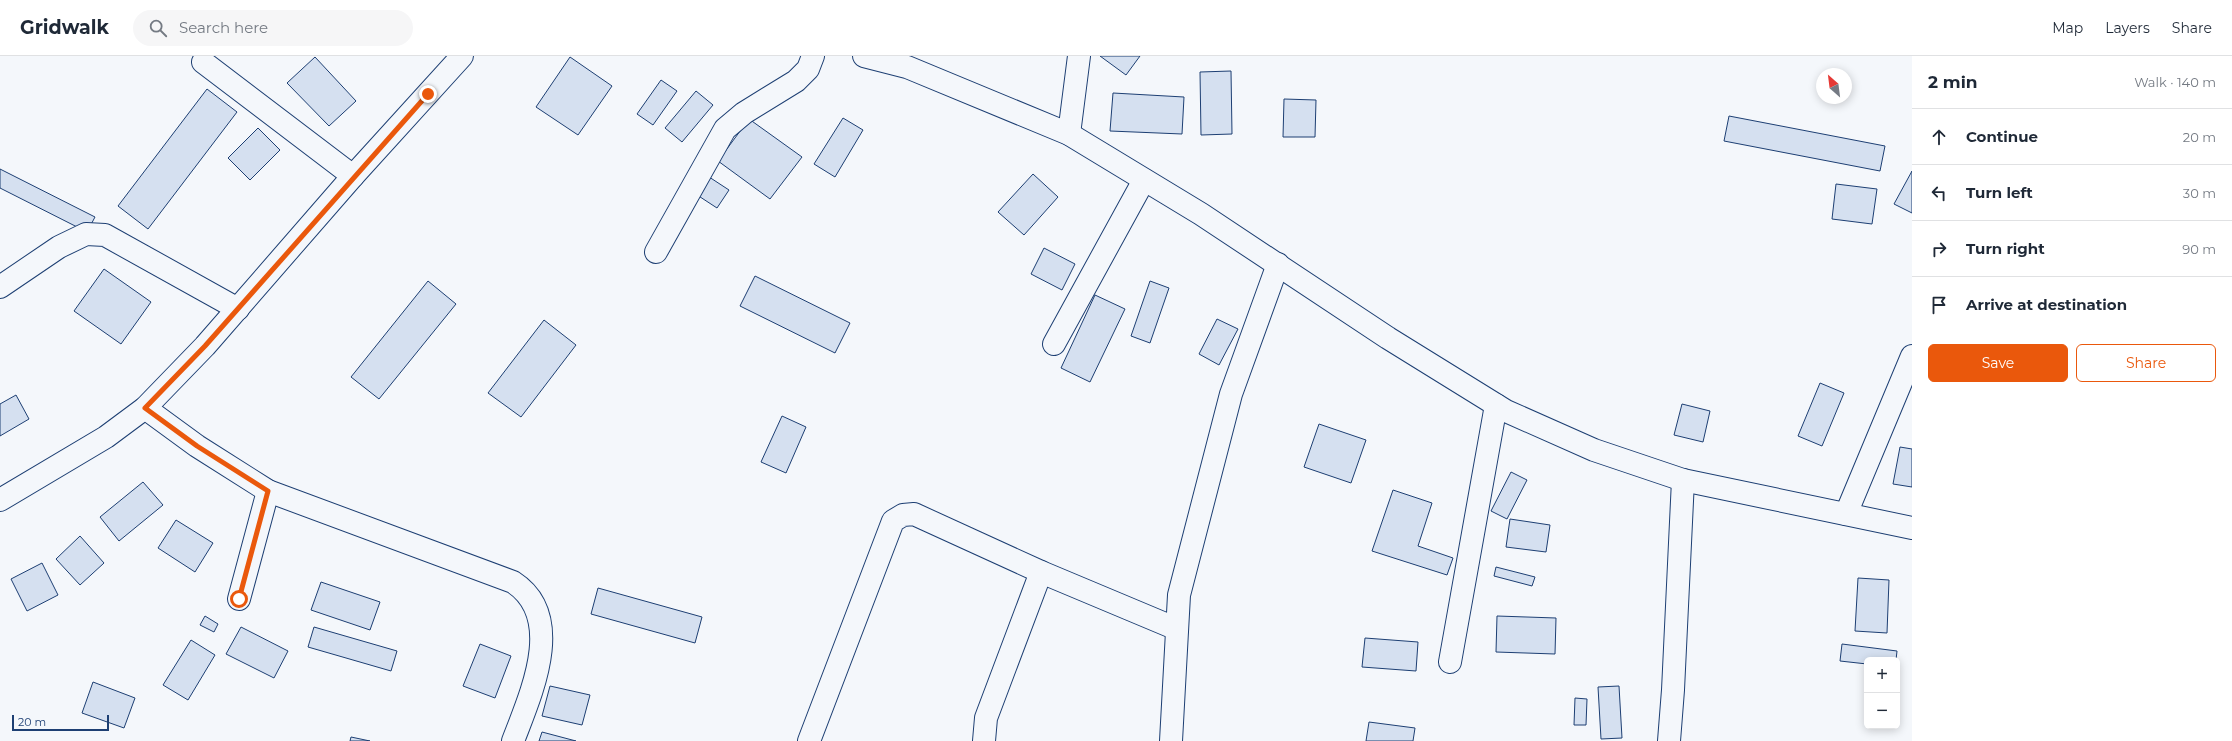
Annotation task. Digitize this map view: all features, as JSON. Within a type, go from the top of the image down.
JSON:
[{"type":"street","points":[[0,500],[106,437],[145,408],[238,309],[353,176],[462,56]]},
{"type":"street","points":[[656,252],[725,129],[744,113],[796,81],[808,69],[813,56]]},
{"type":"street","points":[[864,56],[907,67],[1069,134],[1201,214],[1388,338],[1496,405],[1594,450],[1683,480],[1912,528]]},
{"type":"street","points":[[1069,134],[1079,56]]},
{"type":"street","points":[[203,62],[353,176]]},
{"type":"street","points":[[1054,344],[1144,180]]},
{"type":"street","points":[[0,287],[59,247],[86,234],[105,234],[238,309]]},
{"type":"street","points":[[1171,741],[1179,595],[1231,394],[1278,264]]},
{"type":"street","points":[[1846,514],[1912,356]]},
{"type":"street","points":[[1450,662],[1496,405]]},
{"type":"street","points":[[145,408],[197,446],[268,491],[514,582],[524,590],[531,599],[540,622],[540,664],[513,741]]},
{"type":"street","points":[[1669,741],[1674,690],[1683,480]]},
{"type":"street","points":[[239,599],[268,491]]},
{"type":"street","points":[[810,741],[893,522],[903,515],[914,514],[1041,572],[1177,630]]},
{"type":"street","points":[[984,741],[986,718],[1041,572]]},
{"type":"building","points":[[1100,56],[1140,56],[1126,75]]},
{"type":"building","points":[[315,57],[356,101],[329,126],[287,83]]},
{"type":"building","points":[[570,57],[612,86],[578,135],[536,107]]},
{"type":"building","points":[[1231,71],[1232,134],[1201,135],[1200,72]]},
{"type":"building","points":[[661,80],[677,91],[653,125],[637,114]]},
{"type":"building","points":[[207,89],[237,112],[148,229],[118,206]]},
{"type":"building","points":[[696,91],[713,105],[682,142],[665,128]]},
{"type":"building","points":[[1113,93],[1184,97],[1182,134],[1110,131]]},
{"type":"building","points":[[1284,99],[1316,100],[1315,137],[1283,137]]},
{"type":"building","points":[[1729,116],[1885,146],[1880,171],[1724,141]]},
{"type":"building","points":[[843,118],[863,130],[835,177],[814,164]]},
{"type":"building","points":[[749,119],[802,157],[770,199],[718,161]]},
{"type":"building","points":[[258,128],[280,150],[250,180],[228,158]]},
{"type":"building","points":[[0,169],[95,217],[87,232],[0,188]]},
{"type":"building","points":[[1912,171],[1912,213],[1894,204]]},
{"type":"building","points":[[703,173],[729,190],[717,208],[691,191]]},
{"type":"building","points":[[1033,174],[1058,197],[1024,235],[998,212]]},
{"type":"building","points":[[1836,184],[1877,189],[1872,224],[1832,219]]},
{"type":"building","points":[[1044,248],[1075,264],[1062,290],[1031,274]]},
{"type":"building","points":[[104,269],[151,302],[121,344],[74,311]]},
{"type":"building","points":[[755,276],[850,323],[835,353],[740,306]]},
{"type":"building","points":[[428,281],[456,304],[379,399],[351,377]]},
{"type":"building","points":[[1150,281],[1169,288],[1150,343],[1131,336]]},
{"type":"building","points":[[1095,295],[1125,309],[1090,382],[1061,368]]},
{"type":"building","points":[[1217,319],[1238,329],[1219,365],[1199,354]]},
{"type":"building","points":[[544,320],[576,345],[521,417],[488,393]]},
{"type":"building","points":[[1820,383],[1844,393],[1822,446],[1798,436]]},
{"type":"building","points":[[16,395],[29,419],[0,436],[0,404]]},
{"type":"building","points":[[1682,404],[1710,411],[1703,442],[1674,435]]},
{"type":"building","points":[[782,416],[806,427],[786,473],[761,462]]},
{"type":"building","points":[[1319,424],[1366,440],[1351,483],[1304,467]]},
{"type":"building","points":[[1900,447],[1912,449],[1912,487],[1893,484]]},
{"type":"building","points":[[1511,472],[1527,480],[1507,519],[1491,511]]},
{"type":"building","points":[[143,482],[163,505],[119,541],[100,517]]},
{"type":"building","points":[[1393,490],[1432,503],[1418,546],[1453,558],[1447,575],[1372,551]]},
{"type":"building","points":[[1510,519],[1550,525],[1546,552],[1506,547]]},
{"type":"building","points":[[176,520],[213,543],[195,572],[158,548]]},
{"type":"building","points":[[80,536],[104,563],[80,585],[56,559]]},
{"type":"building","points":[[42,563],[58,595],[27,611],[11,579]]},
{"type":"building","points":[[1496,567],[1535,577],[1532,586],[1494,576]]},
{"type":"building","points":[[1858,578],[1889,580],[1887,633],[1855,631]]},
{"type":"building","points":[[321,582],[380,602],[370,630],[311,610]]},
{"type":"building","points":[[598,588],[702,617],[695,643],[591,614]]},
{"type":"building","points":[[205,616],[218,624],[214,632],[200,625]]},
{"type":"building","points":[[1497,616],[1556,618],[1555,654],[1496,652]]},
{"type":"building","points":[[241,627],[288,651],[274,678],[226,654]]},
{"type":"building","points":[[314,627],[397,651],[391,671],[308,647]]},
{"type":"building","points":[[1365,638],[1418,642],[1416,671],[1362,667]]},
{"type":"building","points":[[191,640],[215,655],[188,700],[163,685]]},
{"type":"building","points":[[480,644],[511,656],[495,698],[463,686]]},
{"type":"building","points":[[1842,644],[1897,651],[1896,657],[1864,657],[1864,664],[1840,661]]},
{"type":"building","points":[[93,682],[135,698],[124,728],[82,713]]},
{"type":"building","points":[[550,686],[590,695],[582,725],[542,716]]},
{"type":"building","points":[[1619,686],[1622,738],[1601,739],[1598,687]]},
{"type":"building","points":[[1575,698],[1587,699],[1586,725],[1574,725]]},
{"type":"building","points":[[1369,722],[1415,728],[1413,741],[1366,741]]},
{"type":"building","points":[[542,732],[576,741],[539,741]]},
{"type":"building","points":[[351,737],[370,741],[350,741]]},
{"type":"route","points":[[239,599],[268,491],[197,446],[145,408],[205,346],[353,176],[428,94]]}]
